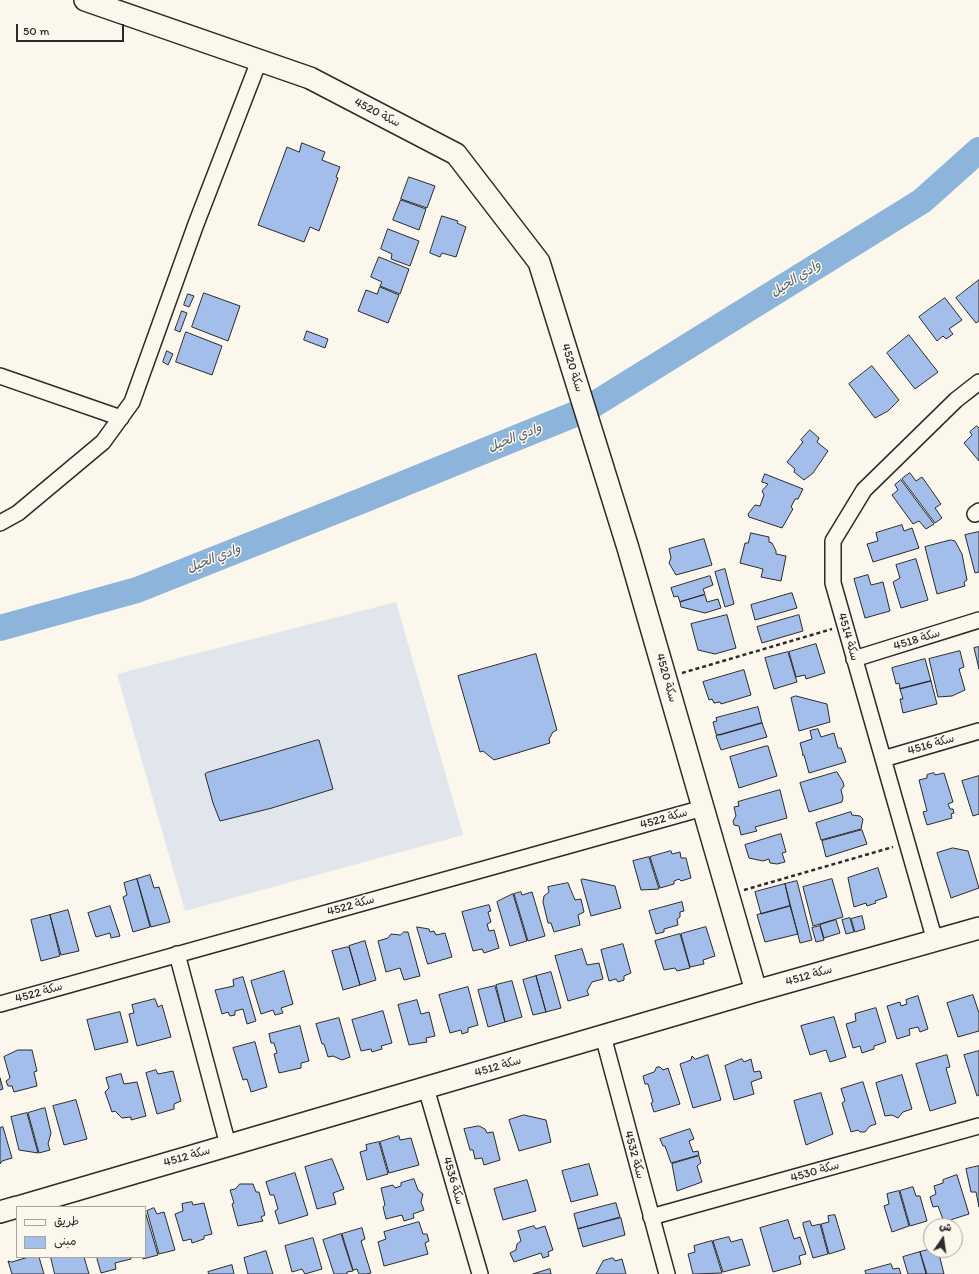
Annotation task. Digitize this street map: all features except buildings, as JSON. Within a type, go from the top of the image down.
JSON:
[{"type":"street","name":"سكة 4520","points":[[85,0],[310,78],[456,154],[539,262],[628,548],[756,991]]},
{"type":"street","points":[[0,523],[18,513],[103,442],[132,402],[196,224],[259,61]]},
{"type":"street","points":[[0,376],[121,418]]},
{"type":"street","name":"سكة 4514","points":[[935,941],[833,583],[833,541],[864,490],[956,400],[979,382]]},
{"type":"street","name":"سكة 4518","points":[[854,659],[979,620]]},
{"type":"street","name":"سكة 4516","points":[[883,759],[979,731]]},
{"type":"street","name":"سكة 4522","points":[[0,1004],[703,808]]},
{"type":"street","name":"سكة 4512","points":[[20,1206],[756,991],[979,928]]},
{"type":"street","points":[[177,954],[228,1145]]},
{"type":"street","name":"سكة 4532","points":[[603,1036],[667,1274]]},
{"type":"street","name":"سكة 4536","points":[[426,1088],[480,1274]]},
{"type":"street","name":"سكة 4530","points":[[651,1218],[979,1126]]},
{"type":"street","name":"سكة 4512","points":[[0,1212],[16,1207]]},
{"type":"path","points":[[666,678],[845,625]]},
{"type":"path","points":[[729,895],[907,843]]},
{"type":"shaded area","points":[[396,602],[463,835],[185,911],[117,674]]},
{"type":"waterway","name":"وادي الحيل","points":[[0,628],[137,590],[585,410],[922,201],[979,150]]}]
